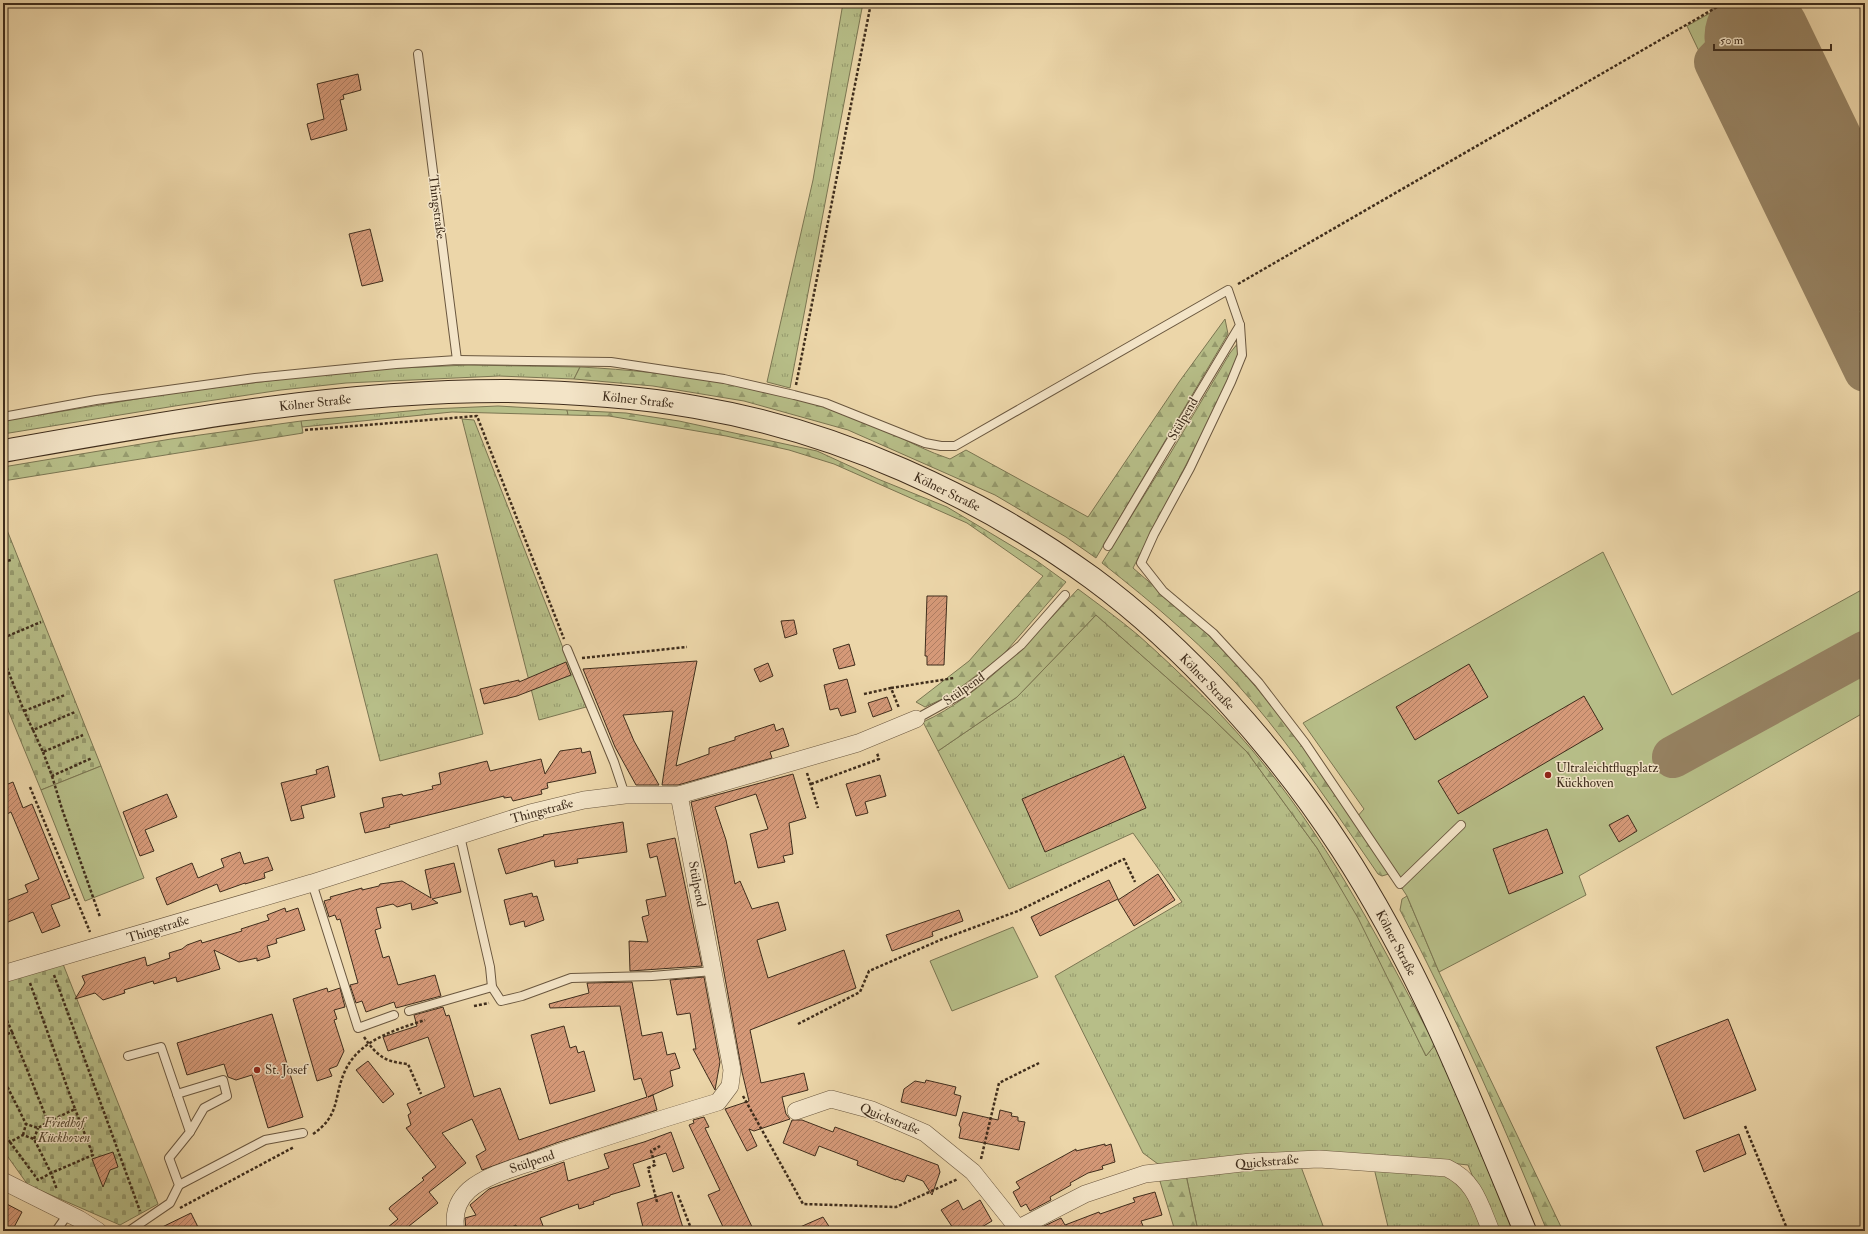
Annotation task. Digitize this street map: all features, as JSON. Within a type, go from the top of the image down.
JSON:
[{"type":"main road","name":"Kölner Straße","points":[[3,451],[180,420],[352,399],[504,391],[608,396],[696,407],[789,429],[880,461],[967,501],[1050,549],[1096,581],[1140,618],[1200,673],[1291,777],[1342,850],[1376,904],[1408,966],[1463,1081],[1525,1231]]},
{"type":"street","name":"Stülpend","points":[[456,1231],[454,1223],[456,1207],[470,1190],[494,1175],[600,1138],[718,1102],[730,1086],[732,1070],[680,796],[872,737],[910,722]]},
{"type":"street","name":"Thingstraße","points":[[3,974],[312,883],[530,813],[584,800],[625,795],[680,796]]},
{"type":"street","name":"Quickstraße","points":[[796,1111],[831,1099],[872,1110],[925,1133],[973,1172],[1017,1230],[1085,1194],[1145,1174],[1251,1162],[1319,1159],[1447,1168],[1458,1173],[1468,1181],[1491,1231]]},
{"type":"street","points":[[3,1181],[98,1231]]},
{"type":"lane","name":"Thingstraße","points":[[418,54],[457,360]]},
{"type":"lane","points":[[3,417],[96,400],[255,378],[457,360],[611,362],[724,379],[794,395],[825,403],[925,442],[941,446],[955,446],[1228,290],[1240,325],[1242,355],[1231,382],[1190,468],[1154,534],[1141,563],[1163,591],[1213,633],[1260,683],[1305,743],[1400,884],[1461,825]]},
{"type":"lane","name":"Stülpend","points":[[1108,546],[1240,325]]},
{"type":"lane","name":"Stülpend","points":[[910,722],[962,692],[1021,645],[1065,595]]},
{"type":"lane","points":[[567,649],[614,762],[625,795]]},
{"type":"lane","points":[[460,836],[490,967],[492,987],[501,1001],[522,996],[572,978],[652,976],[713,971]]},
{"type":"lane","points":[[312,883],[358,1028],[394,1015]]},
{"type":"lane","points":[[409,1011],[492,987]]},
{"type":"lane","points":[[128,1056],[161,1047],[190,1132]]},
{"type":"lane","points":[[177,1094],[223,1080],[227,1096],[204,1108],[190,1132],[169,1158],[179,1185]]},
{"type":"lane","points":[[129,1231],[170,1203],[179,1185],[265,1140],[306,1135]]},
{"type":"lane","points":[[56,1231],[62,1211]]},
{"type":"path","points":[[794,395],[871,3]]},
{"type":"path","points":[[1228,290],[1724,3]]},
{"type":"path","points":[[305,430],[477,416],[567,649]]},
{"type":"path","points":[[3,562],[11,560]]},
{"type":"path","points":[[3,638],[41,622]]},
{"type":"path","points":[[572,659],[687,647]]},
{"type":"path","points":[[3,658],[24,712],[34,730],[52,776],[62,810],[100,917]]},
{"type":"path","points":[[864,694],[954,678]]},
{"type":"path","points":[[891,688],[910,722]]},
{"type":"path","points":[[24,712],[65,695]]},
{"type":"path","points":[[34,730],[76,712]]},
{"type":"path","points":[[43,752],[83,735]]},
{"type":"path","points":[[811,784],[879,759],[872,737]]},
{"type":"path","points":[[52,776],[92,758]]},
{"type":"path","points":[[803,759],[818,808]]},
{"type":"path","points":[[30,787],[96,947]]},
{"type":"path","points":[[798,1024],[860,992],[869,971],[940,940],[1018,911],[1124,858],[1135,882]]},
{"type":"path","points":[[48,976],[54,974],[144,1221]]},
{"type":"path","points":[[23,984],[36,980]]},
{"type":"path","points":[[3,1132],[38,1180],[93,1155],[29,982]]},
{"type":"path","points":[[466,1007],[501,1001]]},
{"type":"path","points":[[3,1011],[48,1122]]},
{"type":"path","points":[[306,1135],[321,1129],[329,1120],[335,1106],[344,1072],[351,1061],[368,1044],[396,1030],[431,1018]]},
{"type":"path","points":[[358,1028],[368,1044],[379,1055],[392,1063],[408,1064],[421,1094]]},
{"type":"path","points":[[3,1036],[12,1032]]},
{"type":"path","points":[[730,1086],[741,1092],[802,1204],[896,1207],[973,1172],[979,1167],[999,1083],[1039,1063]]},
{"type":"path","points":[[3,1078],[26,1124],[38,1128]]},
{"type":"path","points":[[34,1139],[38,1128],[75,1109]]},
{"type":"path","points":[[10,1142],[22,1135],[26,1124]]},
{"type":"path","points":[[1745,1126],[1788,1231]]},
{"type":"path","points":[[22,1135],[34,1139],[51,1173],[60,1198],[62,1211]]},
{"type":"path","points":[[170,1203],[178,1209],[298,1145]]},
{"type":"path","points":[[657,1202],[648,1168],[655,1165],[651,1150],[660,1146]]},
{"type":"path","points":[[678,1195],[692,1231]]},
{"type":"green space","points":[[843,3],[863,3],[790,388],[767,382],[813,180]]},
{"type":"green space","points":[[1728,3],[1787,3],[1865,164],[1865,400],[1687,26]]},
{"type":"green space","points":[[1225,319],[1228,334],[1096,558],[1066,537],[995,495],[848,430],[744,401],[653,386],[574,379],[580,367],[616,369],[723,382],[793,397],[862,418],[920,447],[950,459],[966,450],[1088,517],[1179,382]]},
{"type":"green space","points":[[1238,343],[1239,353],[1224,391],[1133,568],[1203,630],[1225,652],[1292,732],[1392,873],[1382,876],[1378,874],[1285,742],[1251,700],[1217,663],[1180,628],[1102,563],[1170,454],[1230,353]]},
{"type":"green space","points":[[468,365],[580,367],[574,379],[499,376],[346,383],[281,390],[3,434],[3,421],[173,393],[378,369]]},
{"type":"green space","points":[[498,406],[567,410],[568,415],[452,412],[302,427],[301,421],[430,409]]},
{"type":"green space","points":[[567,410],[626,413],[679,421],[817,451],[878,479],[947,507],[1037,561],[1066,582],[1002,656],[949,696],[925,707],[916,702],[969,661],[1043,576],[967,523],[834,464],[789,450],[726,436],[609,416],[568,415]]},
{"type":"green space","points":[[462,419],[474,420],[586,707],[539,720]]},
{"type":"green space","points":[[301,421],[303,433],[3,481],[3,467],[171,439]]},
{"type":"green space","points":[[3,520],[101,766],[41,790],[3,698]]},
{"type":"green space","name":"Ultraleichtflugplatz Kückhoven","points":[[1603,552],[1672,695],[1865,588],[1865,712],[1579,876],[1586,895],[1439,972],[1407,896],[1356,818],[1364,809],[1303,723]]},
{"type":"green space","points":[[437,554],[483,734],[380,761],[334,580]]},
{"type":"green space","points":[[1078,589],[1138,635],[1172,666],[1221,715],[1266,767],[1291,799],[1314,832],[1357,902],[1435,1045],[1426,1056],[1358,918],[1317,848],[1247,752],[1209,715],[1096,615],[1017,697],[938,751],[923,722],[945,711],[986,681],[1044,626]]},
{"type":"green space","points":[[1096,615],[1209,715],[1247,752],[1317,848],[1359,918],[1426,1056],[1435,1045],[1515,1231],[1495,1231],[1468,1165],[1415,1159],[1158,1164],[1143,1153],[1055,976],[1182,902],[1133,833],[1009,889],[938,751],[1017,697]]},
{"type":"green space","points":[[101,766],[144,878],[85,901],[41,790]]},
{"type":"green space","points":[[1407,896],[1439,972],[1563,1231],[1547,1231],[1478,1069],[1400,910],[1402,899]]},
{"type":"green space","points":[[1013,927],[1038,977],[952,1011],[930,961]]},
{"type":"green space","name":"Friedhof Kückhoven","points":[[63,964],[158,1204],[120,1225],[28,1185],[3,1150],[3,981]]},
{"type":"green space","points":[[1300,1164],[1325,1231],[1198,1231],[1186,1175]]},
{"type":"green space","points":[[1374,1168],[1428,1170],[1459,1181],[1485,1231],[1389,1231]]},
{"type":"green space","points":[[1186,1175],[1198,1231],[1175,1231],[1159,1178]]},
{"type":"building","points":[[358,74],[361,90],[343,95],[344,99],[340,100],[347,130],[311,140],[307,124],[324,119],[317,84]]},
{"type":"building","points":[[370,229],[383,281],[362,286],[349,234]]},
{"type":"building","points":[[927,596],[947,596],[944,665],[927,665],[927,656],[925,656]]},
{"type":"building","points":[[794,620],[797,634],[785,638],[781,621]]},
{"type":"building","points":[[849,644],[855,665],[839,669],[833,649]]},
{"type":"building","points":[[697,661],[676,766],[709,754],[709,748],[735,740],[735,737],[774,724],[776,731],[783,728],[789,746],[770,752],[772,758],[678,785],[662,785],[673,711],[623,715],[634,741],[659,785],[636,785],[615,747],[583,669]]},
{"type":"building","points":[[566,662],[571,675],[517,696],[484,704],[480,689],[519,680],[519,682]]},
{"type":"building","points":[[768,663],[773,676],[760,682],[754,669]]},
{"type":"building","points":[[1469,664],[1488,697],[1415,740],[1396,707]]},
{"type":"building","points":[[847,679],[856,712],[841,716],[838,708],[830,710],[824,685]]},
{"type":"building","points":[[1584,696],[1603,729],[1458,814],[1438,781]]},
{"type":"building","points":[[887,697],[892,710],[873,717],[868,703]]},
{"type":"building","points":[[581,748],[582,753],[590,751],[596,773],[547,783],[548,788],[541,790],[542,794],[513,801],[511,797],[504,798],[504,796],[389,825],[390,827],[365,833],[360,813],[384,807],[382,798],[402,794],[403,796],[433,789],[432,786],[441,784],[439,773],[487,761],[490,771],[541,759],[545,774],[560,751]]},
{"type":"building","points":[[1124,756],[1146,808],[1045,852],[1022,799]]},
{"type":"building","points":[[328,766],[335,797],[301,806],[304,818],[291,821],[281,783],[317,774],[316,770]]},
{"type":"building","points":[[793,774],[806,818],[789,823],[793,854],[783,856],[785,862],[758,868],[750,834],[768,829],[756,794],[715,807],[726,840],[735,884],[740,881],[752,909],[778,902],[786,930],[757,940],[768,978],[844,950],[856,988],[750,1030],[761,1083],[804,1073],[808,1090],[782,1097],[786,1114],[790,1119],[754,1131],[749,1129],[757,1146],[747,1151],[725,1109],[749,1101],[742,1072],[706,873],[691,802]]},
{"type":"building","points":[[880,775],[886,796],[865,802],[868,813],[856,816],[846,784]]},
{"type":"building","points":[[13,782],[23,808],[32,804],[70,898],[51,905],[60,926],[42,933],[33,912],[3,924],[3,902],[28,892],[25,885],[39,879],[11,812],[3,816],[3,786]]},
{"type":"building","points":[[167,794],[177,817],[145,830],[154,851],[140,856],[123,812]]},
{"type":"building","points":[[1628,815],[1637,831],[1619,842],[1609,825]]},
{"type":"building","points":[[623,822],[627,852],[577,859],[578,863],[555,867],[554,860],[506,874],[498,849],[544,836],[543,835]]},
{"type":"building","points":[[1547,829],[1563,873],[1509,894],[1493,849]]},
{"type":"building","points":[[675,838],[702,966],[630,971],[629,941],[648,942],[642,917],[649,915],[646,900],[666,896],[657,856],[650,858],[647,844]]},
{"type":"building","points":[[240,852],[244,864],[268,857],[273,870],[264,873],[265,878],[220,892],[217,884],[167,905],[156,878],[192,863],[198,878],[224,867],[221,859]]},
{"type":"building","points":[[454,863],[461,892],[432,899],[438,903],[412,910],[411,903],[397,907],[393,904],[376,908],[381,928],[375,930],[383,958],[389,956],[398,985],[435,975],[441,996],[396,1008],[394,1002],[366,1012],[362,1001],[356,1003],[350,985],[358,983],[340,919],[337,920],[335,915],[329,917],[324,901],[331,899],[330,897],[362,888],[362,890],[379,886],[380,884],[402,881],[431,898],[425,870]]},
{"type":"building","points":[[1158,874],[1175,900],[1134,926],[1118,900]]},
{"type":"building","points":[[1109,880],[1118,899],[1040,936],[1031,917]]},
{"type":"building","points":[[532,893],[533,897],[537,896],[544,920],[525,927],[524,921],[510,925],[504,900]]},
{"type":"building","points":[[285,908],[286,912],[298,908],[305,930],[276,939],[277,943],[267,946],[270,957],[257,961],[257,958],[239,962],[214,950],[220,969],[177,982],[176,977],[154,984],[153,981],[124,990],[125,993],[103,1000],[95,993],[75,999],[85,983],[82,976],[145,957],[147,966],[170,958],[169,953],[182,949],[187,945],[201,940],[202,943],[242,931],[241,929],[269,920],[267,915]]},
{"type":"building","points":[[959,910],[963,921],[932,932],[933,936],[892,951],[886,935]]},
{"type":"building","points":[[704,977],[720,1062],[715,1090],[693,1049],[696,1049],[690,1013],[677,1015],[670,980]]},
{"type":"building","points":[[632,982],[642,1036],[662,1032],[667,1055],[675,1053],[680,1068],[670,1071],[673,1086],[648,1097],[653,1095],[657,1110],[559,1142],[482,1170],[476,1156],[486,1150],[472,1119],[442,1133],[466,1163],[429,1192],[438,1203],[409,1226],[413,1231],[383,1231],[398,1219],[389,1209],[390,1207],[424,1180],[422,1178],[436,1167],[406,1128],[411,1125],[408,1115],[411,1113],[407,1104],[445,1087],[428,1037],[388,1051],[383,1037],[417,1026],[414,1015],[443,1007],[446,1016],[449,1015],[474,1097],[500,1088],[519,1140],[647,1097],[641,1078],[634,1080],[620,1006],[550,1008],[549,1004],[589,993],[587,983]]},
{"type":"building","points":[[327,988],[328,992],[340,988],[345,1007],[334,1010],[337,1019],[334,1020],[344,1051],[337,1066],[329,1069],[332,1076],[317,1081],[293,999]]},
{"type":"building","name":"St. Josef","points":[[272,1014],[303,1117],[268,1128],[252,1075],[236,1080],[228,1077],[224,1064],[187,1075],[177,1043]]},
{"type":"building","points":[[1728,1019],[1756,1090],[1684,1119],[1656,1047]]},
{"type":"building","points":[[564,1026],[570,1048],[576,1046],[578,1053],[584,1051],[595,1091],[550,1104],[531,1035]]},
{"type":"building","points":[[368,1061],[394,1094],[383,1103],[356,1070]]},
{"type":"building","points":[[926,1080],[956,1087],[954,1094],[961,1096],[956,1116],[901,1102],[904,1089],[915,1081],[925,1083]]},
{"type":"building","points":[[1000,1110],[1012,1113],[1011,1116],[1018,1117],[1018,1121],[1025,1122],[1019,1150],[959,1138],[961,1128],[959,1125],[963,1112],[998,1120]]},
{"type":"building","points":[[704,1117],[709,1127],[705,1128],[754,1231],[725,1231],[708,1195],[720,1190],[689,1125],[694,1123],[693,1120]]},
{"type":"building","points":[[792,1120],[802,1120],[833,1132],[835,1127],[938,1165],[940,1172],[932,1195],[923,1181],[907,1175],[904,1182],[896,1180],[857,1165],[858,1161],[819,1146],[815,1156],[783,1143]]},
{"type":"building","points":[[671,1132],[684,1168],[673,1172],[666,1153],[633,1164],[640,1186],[610,1195],[593,1202],[594,1204],[579,1209],[578,1204],[540,1218],[545,1231],[518,1231],[516,1225],[503,1231],[466,1231],[465,1218],[476,1215],[470,1205],[489,1189],[564,1162],[568,1181],[609,1168],[604,1154]]},
{"type":"building","points":[[1739,1134],[1746,1154],[1704,1172],[1696,1151]]},
{"type":"building","points":[[1105,1144],[1105,1146],[1111,1144],[1115,1162],[1102,1166],[1103,1169],[1088,1173],[1070,1183],[1071,1185],[1050,1197],[1051,1200],[1030,1211],[1026,1204],[1021,1207],[1013,1192],[1020,1188],[1016,1182],[1076,1149],[1076,1151]]},
{"type":"building","points":[[113,1152],[118,1167],[110,1170],[103,1187],[92,1159]]},
{"type":"building","points":[[672,1192],[684,1231],[644,1231],[637,1203]]},
{"type":"building","points":[[1155,1192],[1162,1215],[1141,1221],[1145,1231],[1041,1231],[1040,1228],[1061,1218],[1065,1225],[1099,1212],[1100,1214],[1135,1202],[1133,1198]]},
{"type":"building","points":[[958,1200],[963,1210],[980,1200],[992,1221],[975,1231],[955,1231],[941,1210]]},
{"type":"building","points":[[3,1202],[22,1212],[12,1231],[3,1231]]},
{"type":"building","points":[[191,1213],[200,1231],[154,1231]]},
{"type":"building","points":[[823,1217],[832,1231],[791,1231]]},
{"type":"taxiway","points":[[1757,36],[1738,38],[1715,62],[1865,371]]},
{"type":"taxiway","points":[[1673,757],[1865,652]]},
{"type":"runway","points":[[1757,36],[1865,259]]},
{"type":"place","name":"Ultraleichtflugplatz Kückhoven","points":[[1548,775]]},
{"type":"place","name":"St. Josef","points":[[257,1070]]}]
